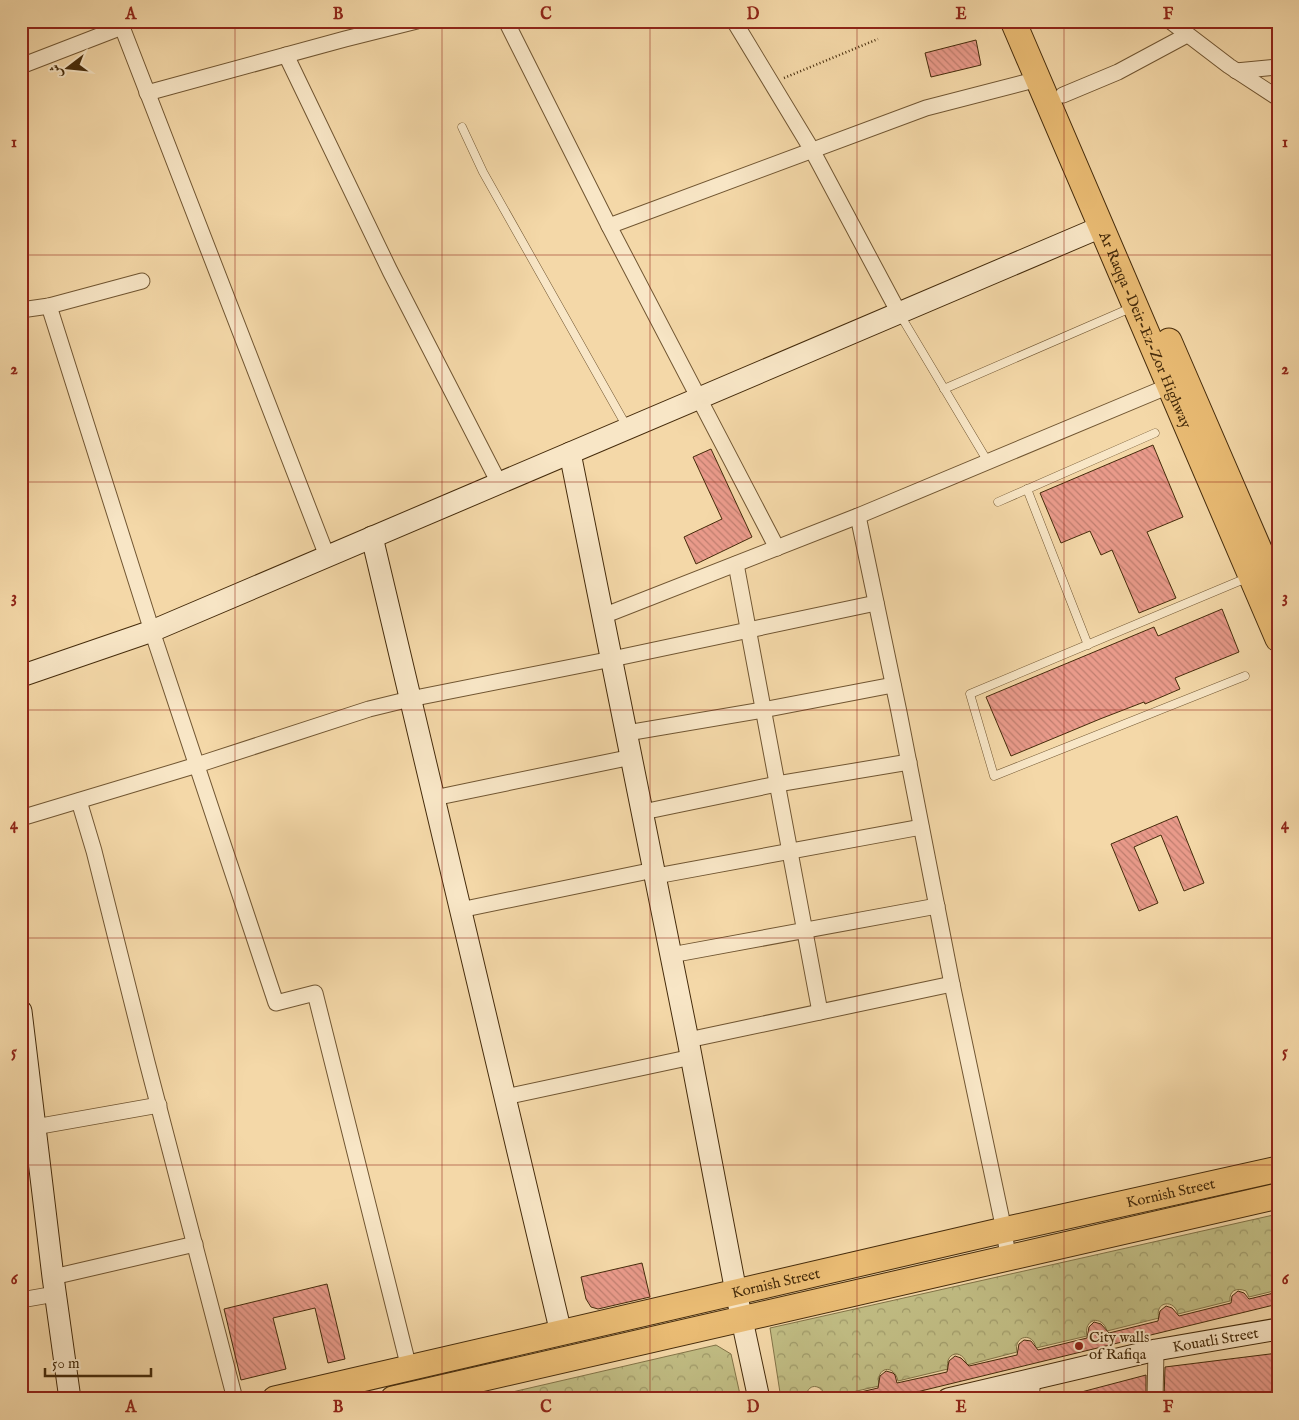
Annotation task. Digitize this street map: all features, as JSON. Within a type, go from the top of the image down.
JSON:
[{"type":"main road","name":"Ar Raqqa -Deir-Ez-Zor Highway","points":[[1013,21],[1278,639]]},
{"type":"main road","name":"Ar Raqqa -Deir-Ez-Zor Highway","points":[[1031,21],[1278,593]]},
{"type":"main road","name":"Kornish Street","points":[[275,1399],[1004,1230],[1278,1169]]},
{"type":"main road","name":"Kornish Street","points":[[392,1399],[1278,1196]]},
{"type":"street","points":[[147,93],[417,21]]},
{"type":"street","points":[[506,21],[609,226],[777,548]]},
{"type":"street","points":[[734,21],[812,150],[899,313]]},
{"type":"street","points":[[1170,21],[1236,71],[1278,98]]},
{"type":"street","points":[[21,66],[123,24],[147,93],[327,556]]},
{"type":"street","points":[[1063,95],[1118,72],[1188,35]]},
{"type":"street","points":[[286,55],[390,271],[499,483]]},
{"type":"street","points":[[1236,71],[1278,67]]},
{"type":"street","points":[[609,226],[926,108],[1038,79]]},
{"type":"street","points":[[21,676],[152,630],[1101,227]]},
{"type":"street","points":[[21,310],[48,306],[142,282]]},
{"type":"street","points":[[48,306],[152,630],[276,1003],[315,993],[409,1368]]},
{"type":"street","points":[[603,616],[858,516],[1170,386]]},
{"type":"street","points":[[570,453],[672,955],[741,1319],[759,1399]]},
{"type":"street","points":[[858,516],[1008,1257]]},
{"type":"street","points":[[372,537],[561,1333]]},
{"type":"street","points":[[736,564],[820,1012]]},
{"type":"street","points":[[21,818],[197,765],[369,709],[876,603]]},
{"type":"street","points":[[627,733],[763,710],[893,685]]},
{"type":"street","points":[[434,798],[632,757]]},
{"type":"street","points":[[643,812],[777,784],[908,762]]},
{"type":"street","points":[[79,801],[94,851],[236,1399]]},
{"type":"street","points":[[460,910],[655,873],[790,852],[921,827]]},
{"type":"street","points":[[672,955],[937,906]]},
{"type":"street","points":[[504,1097],[690,1049],[820,1012],[952,984]]},
{"type":"street","points":[[21,1011],[30,1136],[70,1399]]},
{"type":"street","points":[[30,1136],[159,1105]]},
{"type":"street","points":[[21,1300],[54,1285],[195,1244]]},
{"type":"street","name":"Kouatli Street","points":[[948,1399],[1032,1388],[1156,1350],[1278,1329]]},
{"type":"street","points":[[1155,1399],[1156,1350]]},
{"type":"lane","points":[[462,127],[483,172],[628,428]]},
{"type":"lane","points":[[944,389],[1135,306]]},
{"type":"lane","points":[[899,313],[988,462]]},
{"type":"lane","points":[[998,502],[1155,433]]},
{"type":"lane","points":[[1027,489],[1088,645]]},
{"type":"lane","points":[[1245,676],[994,776],[970,694],[1251,577]]},
{"type":"path","points":[[771,83],[878,39]]},
{"type":"green space","points":[[1278,1214],[1278,1290],[1249,1297],[1246,1291],[1236,1290],[1232,1292],[1230,1301],[1178,1314],[1173,1306],[1165,1304],[1159,1308],[1159,1318],[1107,1331],[1101,1322],[1090,1322],[1087,1336],[1036,1348],[1031,1339],[1024,1338],[1018,1342],[1017,1352],[967,1365],[962,1356],[954,1354],[949,1359],[948,1369],[898,1381],[893,1372],[886,1370],[882,1371],[880,1375],[879,1386],[826,1398],[821,1389],[814,1386],[807,1393],[806,1399],[781,1399],[770,1328]]},
{"type":"green space","points":[[716,1345],[731,1354],[741,1399],[482,1399]]},
{"type":"building","points":[[976,40],[981,65],[931,77],[925,53]]},
{"type":"building","points":[[1153,445],[1183,517],[1147,532],[1176,598],[1139,613],[1112,550],[1101,555],[1090,531],[1061,543],[1040,493]]},
{"type":"building","points":[[711,449],[752,537],[696,564],[684,537],[722,519],[693,457]]},
{"type":"building","points":[[1222,609],[1239,652],[1175,678],[1180,689],[1145,704],[1144,702],[1100,719],[1011,756],[986,697],[1154,627],[1158,636]]},
{"type":"building","points":[[1177,816],[1204,883],[1184,891],[1161,835],[1134,847],[1158,903],[1139,911],[1111,844]]},
{"type":"building","points":[[642,1263],[650,1297],[598,1309],[591,1307],[586,1299],[581,1277]]},
{"type":"building","points":[[327,1284],[345,1359],[328,1363],[315,1308],[273,1318],[286,1369],[241,1380],[224,1309]]},
{"type":"building","name":"City walls of Rafiqa","points":[[1238,1291],[1244,1293],[1249,1299],[1278,1292],[1278,1304],[888,1399],[853,1399],[852,1394],[878,1388],[880,1376],[886,1371],[895,1375],[897,1383],[947,1372],[949,1361],[955,1356],[961,1358],[969,1366],[1017,1355],[1019,1344],[1024,1340],[1031,1341],[1038,1350],[1087,1338],[1089,1327],[1094,1322],[1101,1324],[1109,1333],[1158,1321],[1160,1311],[1166,1306],[1172,1308],[1179,1316],[1231,1303],[1232,1296]]},
{"type":"building","points":[[1278,1353],[1278,1399],[1164,1399],[1165,1367]]},
{"type":"building","points":[[1146,1375],[1146,1399],[1071,1399],[1070,1395]]},
{"type":"place","name":"City walls of Rafiqa","points":[[1079,1346]]}]
